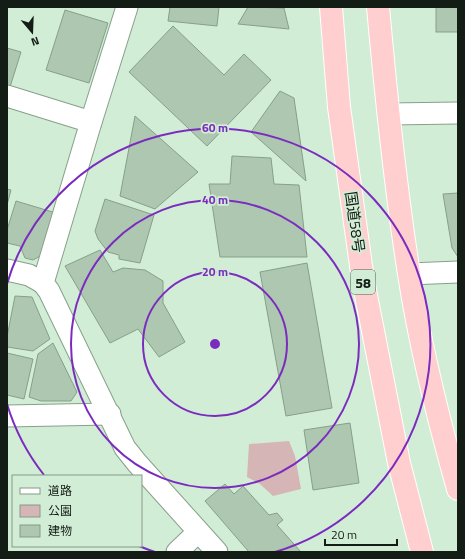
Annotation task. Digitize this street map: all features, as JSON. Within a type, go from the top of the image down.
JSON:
[{"type":"highway","name":"国道58号","points":[[329,7],[339,107],[363,280],[399,463],[422,552]]},
{"type":"highway","points":[[378,7],[389,114],[409,274],[426,365],[458,488]]},
{"type":"street","points":[[43,283],[127,7]]},
{"type":"street","points":[[7,96],[91,122]]},
{"type":"street","points":[[389,114],[458,113]]},
{"type":"street","points":[[7,270],[29,276],[43,283],[50,291],[125,448],[136,463],[217,552]]},
{"type":"street","points":[[409,274],[458,272]]},
{"type":"street","points":[[7,416],[110,414]]},
{"type":"street","points":[[177,552],[198,532]]},
{"type":"green space","points":[[289,441],[295,456],[301,489],[273,496],[260,484],[247,477],[249,444]]},
{"type":"building","points":[[170,7],[219,7],[217,26],[168,21]]},
{"type":"building","points":[[248,7],[284,8],[289,29],[238,24]]},
{"type":"building","points":[[436,7],[458,7],[458,32],[436,32]]},
{"type":"building","points":[[65,10],[108,23],[89,83],[46,70]]},
{"type":"building","points":[[173,26],[224,75],[244,54],[271,80],[207,146],[129,72]]},
{"type":"building","points":[[7,48],[21,52],[10,87],[7,86]]},
{"type":"building","points":[[280,91],[294,98],[306,181],[251,132]]},
{"type":"building","points":[[135,116],[198,172],[155,209],[120,196]]},
{"type":"building","points":[[232,156],[271,158],[274,184],[299,185],[307,257],[220,257],[209,184],[230,184]]},
{"type":"building","points":[[7,189],[11,190],[7,205]]},
{"type":"building","points":[[458,193],[458,257],[452,248],[443,194]]},
{"type":"building","points":[[105,199],[154,215],[140,263],[119,259],[119,255],[108,252],[98,239],[95,231]]},
{"type":"building","points":[[16,201],[56,213],[44,254],[33,260],[25,258],[20,246],[7,243],[7,230]]},
{"type":"building","points":[[100,250],[113,272],[123,268],[145,270],[163,281],[163,303],[185,342],[159,357],[138,329],[110,343],[65,266]]},
{"type":"building","points":[[307,263],[332,408],[286,416],[260,272]]},
{"type":"building","points":[[15,296],[32,297],[50,339],[33,351],[7,347],[7,337]]},
{"type":"building","points":[[53,343],[77,392],[71,401],[41,401],[29,397],[38,354]]},
{"type":"building","points":[[7,353],[33,359],[24,399],[7,395]]},
{"type":"building","points":[[350,423],[359,483],[313,490],[304,430]]},
{"type":"building","points":[[225,484],[234,494],[243,486],[269,515],[277,513],[283,520],[277,525],[301,552],[249,552],[205,501]]}]
